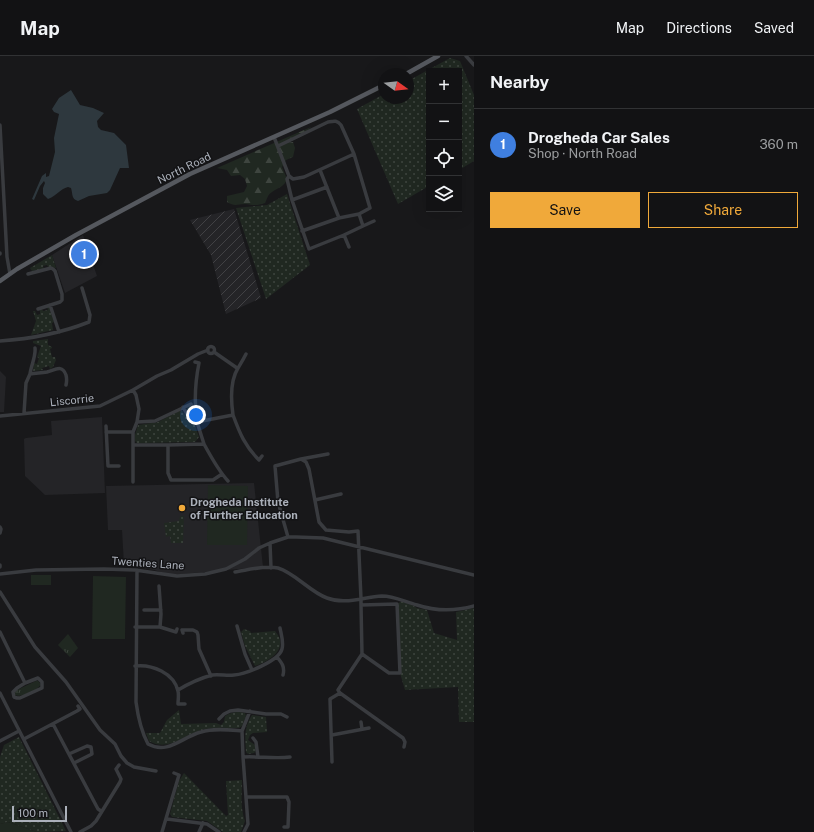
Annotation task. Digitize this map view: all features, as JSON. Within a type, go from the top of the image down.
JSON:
[{"type":"main road","points":[[414,70],[438,56]]},
{"type":"main road","name":"North Road","points":[[0,281],[76,235],[162,189],[236,153],[336,109],[378,88]]},
{"type":"street","points":[[466,56],[474,65]]},
{"type":"street","points":[[278,146],[334,121],[338,121],[354,154],[370,208],[359,214],[339,218],[302,230]]},
{"type":"street","points":[[0,125],[2,203],[10,274]]},
{"type":"street","points":[[274,137],[289,176],[287,179],[292,200],[309,249],[374,221]]},
{"type":"street","points":[[289,176],[292,179],[298,179],[354,154]]},
{"type":"street","points":[[320,170],[339,218]]},
{"type":"street","points":[[292,200],[327,187]]},
{"type":"street","points":[[359,214],[363,226]]},
{"type":"street","points":[[344,235],[350,247]]},
{"type":"street","points":[[28,274],[51,268],[53,269],[55,271],[63,298],[60,302],[38,309]]},
{"type":"street","points":[[0,341],[32,338],[59,332],[89,322],[90,315],[82,288]]},
{"type":"street","points":[[50,305],[59,332]]},
{"type":"street","points":[[24,413],[26,383],[30,374],[35,348]]},
{"type":"street","name":"Liscorrie","points":[[0,416],[100,406],[208,350],[210,353],[214,352],[237,368]]},
{"type":"street","points":[[246,354],[242,363],[237,368],[233,382],[231,398],[233,416],[241,436],[249,450],[259,460],[262,456]]},
{"type":"street","points":[[195,362],[200,363],[195,387],[197,422],[204,444],[222,474],[228,481]]},
{"type":"street","points":[[30,374],[47,372],[58,368],[62,369],[65,371],[67,379],[66,385]]},
{"type":"street","points":[[133,390],[136,395],[139,409],[137,422],[133,432],[133,482]]},
{"type":"street","points":[[137,422],[155,421],[191,404]]},
{"type":"street","points":[[183,407],[186,414]]},
{"type":"street","points":[[197,422],[233,416]]},
{"type":"street","points":[[106,426],[108,466],[119,466]]},
{"type":"street","points":[[106,432],[133,432]]},
{"type":"street","points":[[132,445],[204,444]]},
{"type":"street","points":[[168,445],[168,474],[171,480],[213,480],[222,474]]},
{"type":"street","points":[[288,537],[278,502],[275,466],[328,454]]},
{"type":"street","points":[[301,459],[306,462],[308,468],[319,522],[326,530],[349,532],[358,531],[362,599],[362,654],[338,690],[340,693],[403,738],[405,742],[404,747]]},
{"type":"street","points":[[315,500],[341,494]]},
{"type":"street","points":[[0,527],[0,533]]},
{"type":"street","name":"Twenties Lane","points":[[0,574],[64,569],[104,569],[137,570],[177,576],[193,575],[218,571],[235,565],[259,548],[288,537],[323,538],[474,575]]},
{"type":"street","points":[[270,543],[270,568]]},
{"type":"street","points":[[235,572],[277,568],[326,598],[342,601],[382,596],[392,597],[416,605],[439,609],[474,606]]},
{"type":"street","points":[[137,570],[135,627],[136,702],[138,718],[144,737],[148,744],[159,748],[169,747],[200,732],[225,730],[242,731]]},
{"type":"street","points":[[159,586],[161,610],[160,627]]},
{"type":"street","points":[[0,592],[35,647],[66,682],[100,730],[115,744],[121,756],[127,763],[134,767],[156,770]]},
{"type":"street","points":[[154,593],[160,593]]},
{"type":"street","points":[[361,605],[397,604],[400,673],[389,673],[362,654]]},
{"type":"street","points":[[144,610],[161,610]]},
{"type":"street","points":[[237,626],[245,654],[252,670]]},
{"type":"street","points":[[135,627],[160,627],[176,632],[176,629]]},
{"type":"street","points":[[178,690],[211,676],[235,675],[268,663],[277,657],[283,648],[280,628]]},
{"type":"street","points":[[183,633],[182,630],[193,630],[198,635],[199,649],[211,676]]},
{"type":"street","points":[[0,632],[25,683]]},
{"type":"street","points":[[277,657],[284,666],[283,675]]},
{"type":"street","points":[[135,666],[149,666],[156,668],[171,679],[178,690],[178,704],[185,704]]},
{"type":"street","points":[[38,678],[41,680],[42,688],[20,698],[14,697],[13,692],[25,683],[38,678]]},
{"type":"street","points":[[0,693],[71,832]]},
{"type":"street","points":[[332,762],[330,699],[340,693]]},
{"type":"street","points":[[24,739],[80,709],[78,706]]},
{"type":"street","points":[[219,720],[224,714],[230,711],[238,710],[282,714],[287,716]]},
{"type":"street","points":[[244,832],[248,824],[242,731],[250,711]]},
{"type":"street","points":[[361,722],[362,729]]},
{"type":"street","points":[[53,724],[101,812]]},
{"type":"street","points":[[332,735],[369,728]]},
{"type":"street","points":[[0,741],[19,731]]},
{"type":"street","points":[[253,738],[256,742],[258,757]]},
{"type":"street","points":[[70,754],[87,746],[91,747],[92,754],[74,763]]},
{"type":"street","points":[[243,758],[290,757]]},
{"type":"street","points":[[80,832],[91,826],[120,782],[121,779],[116,769],[119,765]]},
{"type":"street","points":[[162,832],[179,775],[174,773]]},
{"type":"street","points":[[246,797],[287,797],[289,802],[288,827],[284,827]]},
{"type":"street","points":[[167,819],[182,822],[203,823],[213,827],[219,832]]},
{"type":"street","points":[[199,832],[203,823]]},
{"type":"shaded area","points":[[71,90],[80,105],[93,108],[104,113],[97,121],[98,127],[101,130],[114,133],[126,145],[129,168],[120,168],[110,190],[107,193],[89,196],[78,201],[73,198],[71,188],[68,187],[48,199],[43,194],[44,181],[40,186],[34,200],[32,199],[42,176],[46,173],[46,177],[49,176],[55,152],[54,138],[59,114],[54,112],[52,109],[59,98]]},
{"type":"shaded area","points":[[234,209],[261,298],[226,314],[211,255],[190,220]]},
{"type":"shaded area","points":[[83,235],[97,276],[65,293],[52,255]]},
{"type":"shaded area","points":[[0,371],[6,377],[4,412],[0,412]]},
{"type":"shaded area","points":[[102,417],[105,493],[45,495],[25,476],[24,439],[52,435],[51,421]]},
{"type":"shaded area","name":"Drogheda Institute of Further Education","points":[[254,483],[263,567],[171,575],[154,570],[124,565],[122,530],[108,530],[106,486]]},
{"type":"green space","points":[[450,58],[460,61],[474,95],[474,161],[462,168],[462,68],[432,68]]},
{"type":"green space","points":[[426,71],[426,188],[398,204],[357,109],[378,97],[378,104],[414,104],[414,78]]},
{"type":"green space","points":[[311,127],[304,135],[287,143],[293,142],[295,148],[293,157],[286,160],[282,167],[287,179],[286,182],[270,194],[265,203],[257,205],[234,205],[227,202],[227,196],[244,192],[247,186],[245,179],[240,175],[231,176],[227,170],[217,168]]},
{"type":"green space","points":[[287,194],[310,265],[266,299],[236,208],[267,205]]},
{"type":"green space","points":[[52,255],[56,268],[48,267],[47,265],[43,266],[44,269],[32,271],[30,268]]},
{"type":"green space","points":[[47,307],[49,307],[54,322],[52,323],[53,330],[31,335],[36,321],[33,311],[35,311],[37,315],[40,314],[40,310],[42,309],[43,311],[48,310]]},
{"type":"green space","points":[[48,339],[48,345],[52,347],[50,349],[52,357],[55,357],[56,360],[53,367],[50,369],[49,366],[42,368],[43,370],[33,371],[34,363],[37,364],[39,358],[37,357],[41,346],[33,343],[33,341]]},
{"type":"green space","points":[[192,406],[199,437],[195,442],[137,443],[135,441],[138,425],[158,422],[179,411],[182,411],[185,415],[188,414],[187,408]]},
{"type":"green space","points":[[208,485],[248,486],[247,545],[207,545]]},
{"type":"green space","points":[[180,516],[184,516],[183,543],[171,543],[170,536],[166,537],[164,523],[179,521]]},
{"type":"green space","points":[[31,575],[51,575],[51,585],[31,585]]},
{"type":"green space","points":[[93,576],[126,577],[125,639],[92,639]]},
{"type":"green space","points":[[404,600],[417,608],[427,610],[434,633],[457,640],[456,612],[474,608],[474,722],[459,722],[458,687],[405,690],[400,673],[397,604]]},
{"type":"green space","points":[[244,629],[250,631],[251,633],[275,631],[279,637],[280,643],[276,653],[267,661],[255,666],[245,646],[241,632]]},
{"type":"green space","points":[[68,634],[78,648],[70,657],[58,645]]},
{"type":"green space","points":[[36,681],[41,684],[33,691],[21,696],[15,695],[17,690]]},
{"type":"green space","points":[[179,710],[181,724],[216,723],[221,725],[224,722],[225,716],[235,712],[243,712],[246,716],[242,726],[239,728],[205,729],[170,744],[164,745],[149,741],[146,733],[160,733],[167,720]]},
{"type":"green space","points":[[252,715],[266,717],[267,732],[253,733],[250,735],[248,740],[255,745],[256,751],[248,754],[246,752],[245,742],[249,719]]},
{"type":"green space","points":[[19,737],[66,831],[37,832],[8,822],[0,824],[0,757],[4,745]]},
{"type":"green space","points":[[184,773],[226,816],[228,815],[226,781],[242,780],[242,806],[245,821],[241,832],[223,832],[207,821],[172,817],[170,814],[179,781]]},
{"type":"green space","points":[[8,822],[37,832],[0,832],[0,824]]},
{"type":"place","name":"Drogheda Car Sales","points":[[84,254]]},
{"type":"place","name":"Drogheda Institute of Further Education","points":[[182,508]]}]
